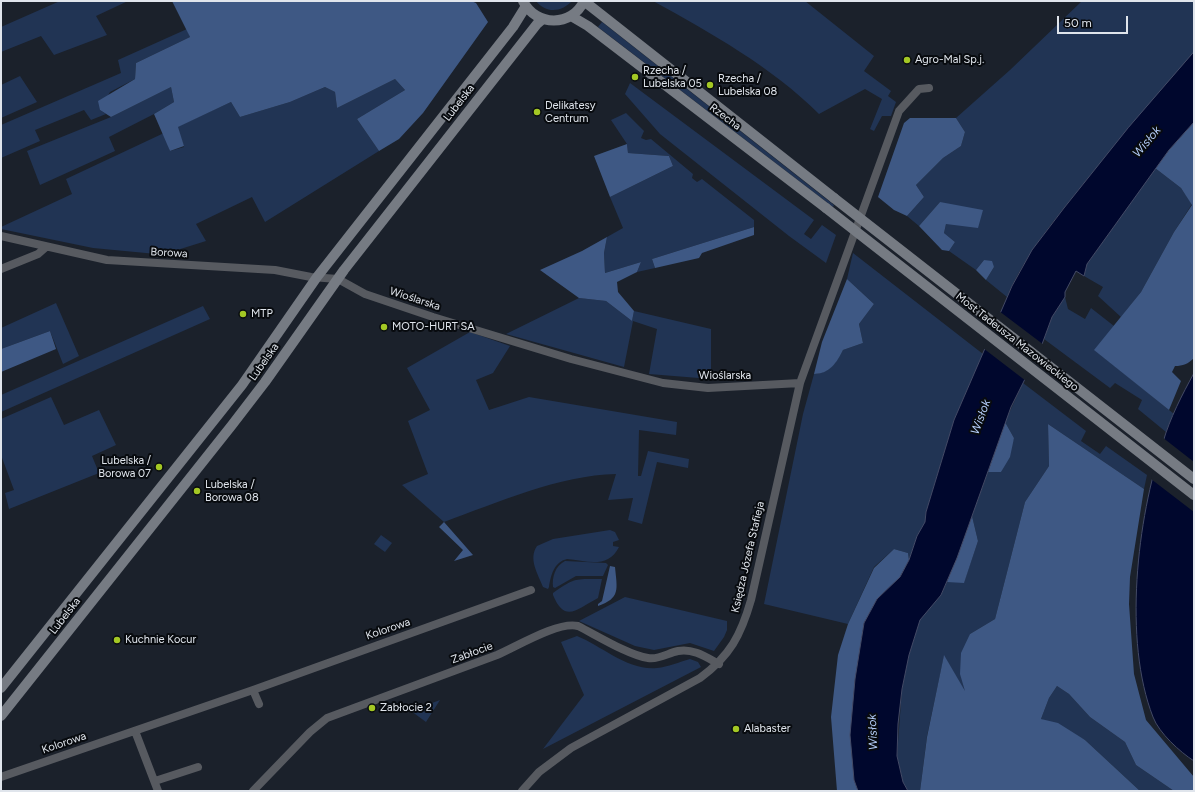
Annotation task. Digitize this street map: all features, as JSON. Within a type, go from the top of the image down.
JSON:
[{"type":"main road","points":[[525,3],[532,13],[543,19],[560,21],[571,16],[580,9],[584,1]]},
{"type":"main road","name":"Rzecha","points":[[587,1],[589,5],[834,198]]},
{"type":"main road","name":"Lubelska","points":[[1,688],[242,385],[317,278],[513,27],[525,3]]},
{"type":"main road","name":"Rzecha","points":[[571,16],[588,26],[826,208]]},
{"type":"main road","name":"Lubelska","points":[[1,716],[265,382],[338,279],[514,53],[537,24],[543,19]]},
{"type":"main road","name":"Most Tadeusza Mazowieckiego","points":[[834,198],[1194,479]]},
{"type":"main road","name":"Most Tadeusza Mazowieckiego","points":[[826,208],[1194,495]]},
{"type":"main road","points":[[65,608],[74,609],[78,613],[77,620]]},
{"type":"street","points":[[800,383],[899,111],[919,89],[928,88]]},
{"type":"street","name":"Borowa","points":[[1,236],[107,260],[275,270],[317,278],[338,279]]},
{"type":"street","points":[[1,269],[38,254],[46,247]]},
{"type":"street","name":"Wioślarska","points":[[338,279],[366,294],[433,317],[572,359],[663,383],[708,388],[800,383]]},
{"type":"street","name":"Księdza Józefa Stafieja","points":[[522,791],[540,772],[571,748],[700,678],[719,664],[732,646],[746,617],[800,383]]},
{"type":"street","name":"Kolorowa","points":[[1,777],[253,690],[531,590]]},
{"type":"street","name":"Zabłocie","points":[[253,791],[310,732],[327,718],[497,655],[521,643],[564,626],[572,624],[578,626],[640,657],[659,658],[678,651],[687,650],[695,652],[719,664]]},
{"type":"street","points":[[253,690],[259,704]]},
{"type":"street","points":[[135,730],[158,791]]},
{"type":"street","points":[[155,781],[198,767]]},
{"type":"shaded area","points":[[60,1],[128,1],[96,16],[107,35],[54,55],[41,36],[1,52],[1,27]]},
{"type":"shaded area","points":[[172,1],[471,1],[476,3],[488,22],[423,113],[399,139],[379,151],[357,119],[405,90],[395,79],[337,108],[335,92],[325,87],[290,102],[240,117],[231,102],[178,127],[184,146],[170,151],[154,114],[174,102],[171,87],[111,117],[100,110],[98,101],[135,79],[136,63],[190,37]]},
{"type":"shaded area","points":[[536,1],[572,1],[568,5],[559,9],[549,10],[544,8]]},
{"type":"shaded area","points":[[653,1],[805,1],[874,56],[864,71],[891,91],[888,96],[896,102],[891,116],[882,116],[874,131],[870,129],[882,99],[865,89],[819,114],[801,97],[761,66],[719,38]]},
{"type":"shaded area","points":[[1082,1],[1194,1],[1194,52],[1152,100],[1052,223],[1032,251],[1014,281],[1007,297],[986,280],[994,267],[984,260],[976,270],[949,251],[955,242],[944,233],[946,224],[940,202],[919,226],[907,216],[924,197],[916,185],[943,158],[961,146],[965,132],[956,118],[1010,70]]},
{"type":"shaded area","points":[[602,22],[834,205],[833,207],[598,27]]},
{"type":"shaded area","points":[[187,29],[190,37],[136,63],[135,79],[110,92],[100,110],[106,114],[91,120],[84,110],[35,130],[40,141],[1,158],[1,125],[121,73],[118,60]]},
{"type":"shaded area","points":[[20,76],[37,102],[1,118],[1,85]]},
{"type":"shaded area","points":[[395,79],[405,90],[357,119],[379,151],[265,222],[252,197],[196,224],[206,241],[174,251],[167,255],[93,248],[1,229],[1,227],[72,194],[66,179],[164,133],[170,151],[184,147],[177,127],[231,102],[240,117],[290,102],[325,87],[335,92],[337,108]]},
{"type":"shaded area","points":[[630,83],[814,220],[804,234],[811,239],[822,225],[836,235],[826,263],[789,236],[660,134],[625,94]]},
{"type":"shaded area","points":[[171,87],[174,102],[109,137],[115,151],[40,185],[27,151],[111,117]]},
{"type":"shaded area","points":[[626,113],[644,131],[641,138],[646,140],[651,139],[693,174],[692,178],[697,182],[702,179],[754,220],[754,227],[652,259],[655,268],[637,272],[641,262],[605,273],[604,253],[607,237],[623,228],[610,197],[673,166],[669,156],[628,153],[627,144],[611,120]]},
{"type":"shaded area","points":[[910,118],[956,118],[965,132],[961,146],[943,158],[916,185],[924,197],[907,216],[894,210],[878,197],[904,123]]},
{"type":"shaded area","points":[[1194,122],[1194,358],[1190,362],[1180,366],[1175,366],[1172,372],[1181,381],[1169,410],[1094,350],[1141,292],[1174,232],[1192,205],[1181,188],[1155,168]]},
{"type":"shaded area","points":[[627,144],[628,153],[669,156],[673,166],[610,197],[594,156]]},
{"type":"shaded area","points":[[1155,168],[1181,188],[1192,204],[1174,232],[1141,292],[1121,317],[1098,296],[1103,287],[1084,276],[1087,264]]},
{"type":"shaded area","points":[[940,202],[983,210],[978,228],[946,224],[944,233],[955,242],[949,251],[942,250],[919,226]]},
{"type":"shaded area","points":[[754,227],[754,235],[702,253],[699,258],[655,268],[652,259]]},
{"type":"shaded area","points":[[607,237],[604,253],[605,273],[641,262],[637,272],[617,282],[618,292],[634,311],[632,321],[606,301],[579,298],[540,270],[582,251]]},
{"type":"shaded area","points":[[853,253],[983,354],[954,420],[926,512],[925,522],[917,536],[909,560],[908,553],[894,549],[874,567],[848,624],[764,604],[803,414],[814,374],[824,372],[832,366],[843,350],[863,343],[859,324],[874,304],[847,279]]},
{"type":"shaded area","points":[[984,260],[992,261],[994,267],[986,280],[976,270]]},
{"type":"shaded area","points":[[847,279],[874,304],[859,324],[863,343],[843,350],[829,370],[814,374],[822,342]]},
{"type":"shaded area","points":[[1065,297],[1068,309],[1085,319],[1091,308],[1114,326],[1095,350],[1174,414],[1166,432],[1138,409],[1142,400],[1115,383],[1110,388],[1044,339],[1052,317]]},
{"type":"shaded area","points":[[579,298],[606,301],[632,321],[634,311],[711,329],[711,379],[649,374],[657,329],[633,321],[624,367],[506,334]]},
{"type":"shaded area","points":[[56,303],[79,356],[63,364],[50,331],[1,349],[1,328]]},
{"type":"shaded area","points":[[203,306],[210,319],[1,412],[1,395]]},
{"type":"shaded area","points":[[50,331],[56,349],[1,372],[1,349]]},
{"type":"shaded area","points":[[470,332],[510,346],[493,373],[476,380],[489,410],[529,397],[677,422],[676,435],[639,430],[638,476],[641,476],[648,451],[689,459],[688,468],[657,462],[642,524],[628,520],[633,498],[608,500],[616,474],[573,479],[528,491],[444,522],[402,485],[428,474],[408,421],[430,410],[407,368]]},
{"type":"shaded area","points":[[1023,383],[1086,431],[1081,441],[1100,454],[1106,446],[1147,475],[1144,489],[1048,424],[1049,466],[1025,502],[995,619],[970,634],[966,694],[944,656],[927,736],[920,791],[908,791],[903,782],[897,756],[902,689],[909,655],[920,619],[941,595],[947,582],[964,582],[978,541],[972,516],[988,472],[1001,472],[1014,438],[1005,422]]},
{"type":"shaded area","points":[[51,397],[64,425],[99,410],[116,445],[92,456],[99,473],[9,509],[5,493],[14,490],[1,455],[1,419]]},
{"type":"shaded area","points":[[1005,422],[1014,438],[1010,457],[1001,472],[988,472]]},
{"type":"shaded area","points":[[1048,424],[1144,489],[1130,577],[1129,604],[1134,674],[1146,720],[1194,777],[1194,791],[1174,791],[1136,765],[1125,742],[1090,717],[1069,694],[1057,686],[1049,698],[1041,719],[1058,723],[1085,740],[1140,791],[920,791],[927,737],[944,655],[965,691],[960,674],[961,653],[970,634],[995,619],[1025,502],[1049,466]]},
{"type":"shaded area","points":[[972,516],[978,541],[964,583],[947,582]]},
{"type":"shaded area","points":[[444,522],[473,555],[454,561],[463,550],[439,527]]},
{"type":"shaded area","points":[[610,530],[615,532],[619,540],[613,542],[613,546],[619,547],[614,554],[603,561],[596,562],[567,559],[556,566],[548,589],[543,587],[533,556],[537,546],[553,539]]},
{"type":"shaded area","points":[[381,535],[392,543],[385,552],[374,544]]},
{"type":"shaded area","points":[[894,549],[908,553],[909,560],[900,577],[877,599],[864,623],[861,643],[854,780],[858,791],[837,791],[831,717],[838,655],[848,624],[874,568]]},
{"type":"shaded area","points":[[565,561],[606,563],[608,565],[603,576],[576,576],[555,588],[553,587],[553,583],[555,572]]},
{"type":"shaded area","points":[[610,566],[615,567],[616,592],[611,600],[598,606],[598,604],[602,601]]},
{"type":"shaded area","points":[[602,579],[598,598],[572,612],[567,612],[562,609],[553,595],[553,593],[566,584],[576,580]]},
{"type":"shaded area","points":[[625,597],[727,621],[727,630],[714,651],[690,643],[654,650],[635,646],[579,621]]},
{"type":"shaded area","points":[[577,636],[636,666],[657,668],[669,666],[690,659],[698,662],[701,667],[543,749],[584,695],[561,642]]},
{"type":"shaded area","points":[[1057,686],[1069,694],[1090,717],[1125,742],[1136,765],[1174,791],[1140,791],[1085,740],[1041,719],[1049,698]]},
{"type":"shaded area","points":[[440,700],[426,722],[411,711]]},
{"type":"water","name":"Wisłok","points":[[1194,52],[1194,122],[1169,150],[1087,264],[1084,276],[1076,271],[1065,292],[1065,297],[1052,317],[1041,347],[1011,407],[957,558],[941,595],[920,620],[909,655],[902,689],[898,724],[897,756],[903,782],[908,791],[858,791],[854,780],[850,735],[855,679],[864,623],[877,599],[900,577],[909,560],[917,536],[925,522],[926,512],[954,420],[1012,286],[1032,250],[1064,208],[1128,128]]},
{"type":"water","points":[[1194,373],[1194,761],[1170,742],[1153,717],[1144,686],[1138,652],[1136,616],[1140,543],[1154,473],[1169,424]]},
{"type":"pier","points":[[999,311],[1044,345],[1026,381],[983,348]]},
{"type":"pier","points":[[1162,437],[1194,462],[1194,512],[1151,479]]},
{"type":"place","name":"Agro-Mal Sp.j.","points":[[907,60]]},
{"type":"place","name":"Rzecha / Lubelska 05","points":[[635,77]]},
{"type":"place","name":"Rzecha / Lubelska 08","points":[[710,85]]},
{"type":"place","name":"Delikatesy Centrum","points":[[537,112]]},
{"type":"place","name":"MTP","points":[[243,314]]},
{"type":"place","name":"MOTO-HURT SA","points":[[384,327]]},
{"type":"place","name":"Lubelska / Borowa 07","points":[[159,467]]},
{"type":"place","name":"Lubelska / Borowa 08","points":[[197,491]]},
{"type":"place","name":"Kuchnie Kocur","points":[[117,640]]},
{"type":"place","name":"Zabłocie 2","points":[[372,708]]},
{"type":"place","name":"Alabaster","points":[[736,729]]}]
